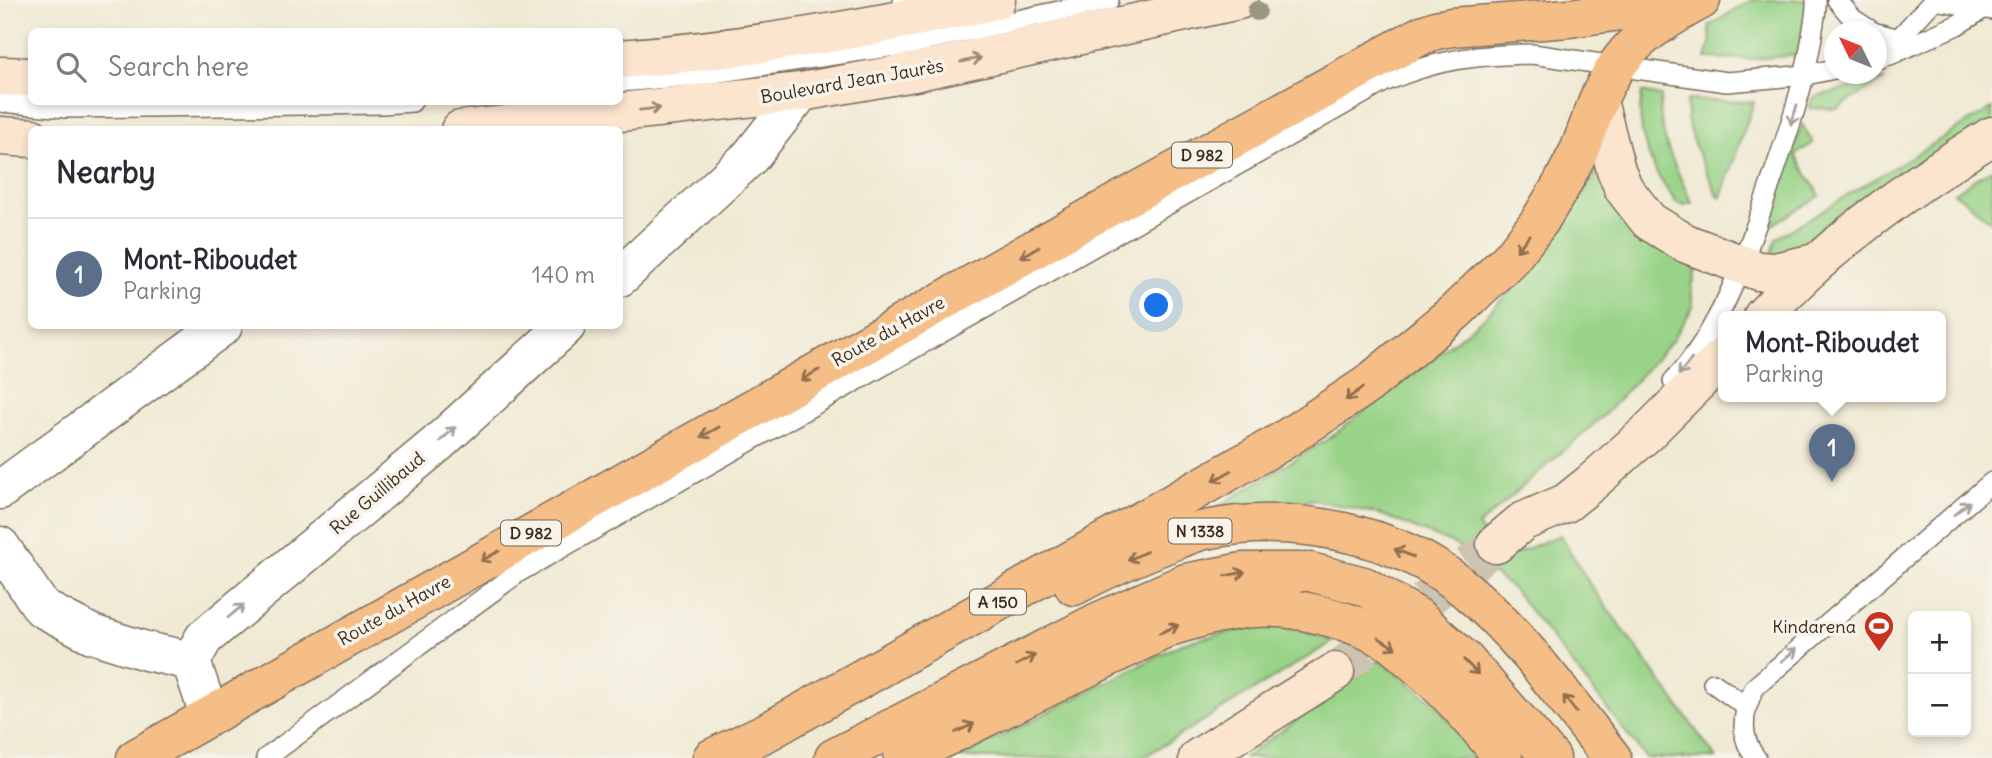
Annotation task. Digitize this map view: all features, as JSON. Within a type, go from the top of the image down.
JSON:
[{"type":"main road","name":"Boulevard Jean Jaurès","points":[[496,126],[801,92],[911,34],[996,0]]},
{"type":"main road","name":"Boulevard Jean Jaurès","points":[[623,59],[911,34],[1239,0]]},
{"type":"main road","points":[[1687,8],[1639,39],[1615,66],[1598,101],[1616,170],[1625,189],[1637,208],[1664,232],[1740,266],[1775,272],[1815,263]]},
{"type":"main road","name":"Route du Havre","points":[[149,757],[209,715],[1077,225],[1422,35],[1452,27],[1569,19],[1629,10],[1687,8]]},
{"type":"main road","points":[[0,76],[28,77]]},
{"type":"main road","name":"A 150","points":[[712,758],[767,732],[1281,442],[1367,385],[1455,312],[1511,258],[1539,222],[1561,186],[1579,151],[1598,101]]},
{"type":"main road","points":[[0,136],[28,138]]},
{"type":"main road","points":[[1768,311],[1815,263],[1858,227],[1910,188],[1992,136]]},
{"type":"main road","points":[[1509,533],[1566,503],[1591,484],[1718,362]]},
{"type":"main road","name":"N 1338","points":[[750,758],[1082,582],[1150,550],[1203,530],[1283,525],[1329,529],[1376,542],[1424,562],[1466,590],[1541,667],[1612,758]]},
{"type":"main road","points":[[834,758],[1100,621],[1186,583],[1243,572],[1310,572],[1364,586],[1417,617],[1466,661],[1551,758]]},
{"type":"main road","points":[[903,758],[1172,626],[1216,613],[1254,608],[1280,608],[1311,613],[1349,624],[1388,641],[1437,682],[1503,758]]},
{"type":"main road","points":[[1210,751],[1335,672]]},
{"type":"street","points":[[623,274],[750,157],[801,92]]},
{"type":"street","points":[[0,489],[219,329]]},
{"type":"street","name":"Rue Guillibaud","points":[[191,661],[204,638],[437,444],[563,329]]},
{"type":"street","points":[[0,546],[42,608],[92,634],[146,651],[191,661],[209,715]]},
{"type":"lane","points":[[623,82],[700,75],[911,34],[1110,0]]},
{"type":"lane","points":[[1719,311],[1740,266],[1806,75],[1816,0]]},
{"type":"lane","points":[[1837,0],[1856,21]]},
{"type":"lane","points":[[1887,51],[1934,0],[1990,7]]},
{"type":"lane","points":[[1887,56],[1957,25],[1990,7]]},
{"type":"lane","points":[[1887,35],[1901,38],[1915,37],[1957,25]]},
{"type":"lane","points":[[266,758],[519,572],[1384,82],[1439,61],[1532,54],[1727,82],[1824,71]]},
{"type":"lane","points":[[0,102],[28,105]]},
{"type":"lane","points":[[33,105],[66,108],[303,105]]},
{"type":"lane","points":[[1509,533],[1612,443],[1690,363],[1718,312]]},
{"type":"lane","points":[[1756,758],[1750,751],[1744,730],[1745,706],[1755,687],[1992,482]]},
{"type":"lane","points":[[1713,683],[1745,706]]},
{"type":"lane","points":[[1181,758],[1210,751]]},
{"type":"green space","points":[[1752,0],[1809,0],[1799,55],[1753,59],[1706,58],[1711,40],[1709,26]]},
{"type":"green space","points":[[1865,84],[1877,84],[1837,109],[1809,108],[1813,97]]},
{"type":"green space","points":[[1642,92],[1661,96],[1660,110],[1665,138],[1692,203],[1677,203],[1653,165],[1643,137],[1640,107]]},
{"type":"green space","points":[[1687,100],[1754,102],[1721,197],[1717,194],[1691,136]]},
{"type":"green space","points":[[1992,108],[1992,126],[1805,247],[1770,259],[1777,238]]},
{"type":"green space","points":[[1802,124],[1813,143],[1795,155],[1820,196],[1765,229]]},
{"type":"green space","points":[[1599,167],[1699,261],[1691,286],[1693,307],[1672,341],[1605,414],[1478,526],[1503,559],[1560,535],[1589,583],[1716,758],[1646,758],[1513,589],[1456,545],[1380,514],[1315,500],[1219,506],[1328,439],[1484,318],[1549,249]]},
{"type":"green space","points":[[1992,169],[1992,222],[1954,192]]},
{"type":"green space","points":[[1271,623],[1334,641],[1142,758],[959,758],[1185,642]]},
{"type":"green space","points":[[1379,660],[1436,704],[1479,758],[1244,758]]},
{"type":"tunnel","points":[[1335,672],[1496,544]]},
{"type":"place","name":"Mont-Riboudet","points":[[1832,482]]},
{"type":"place","name":"Kindarena","points":[[1879,653]]}]
